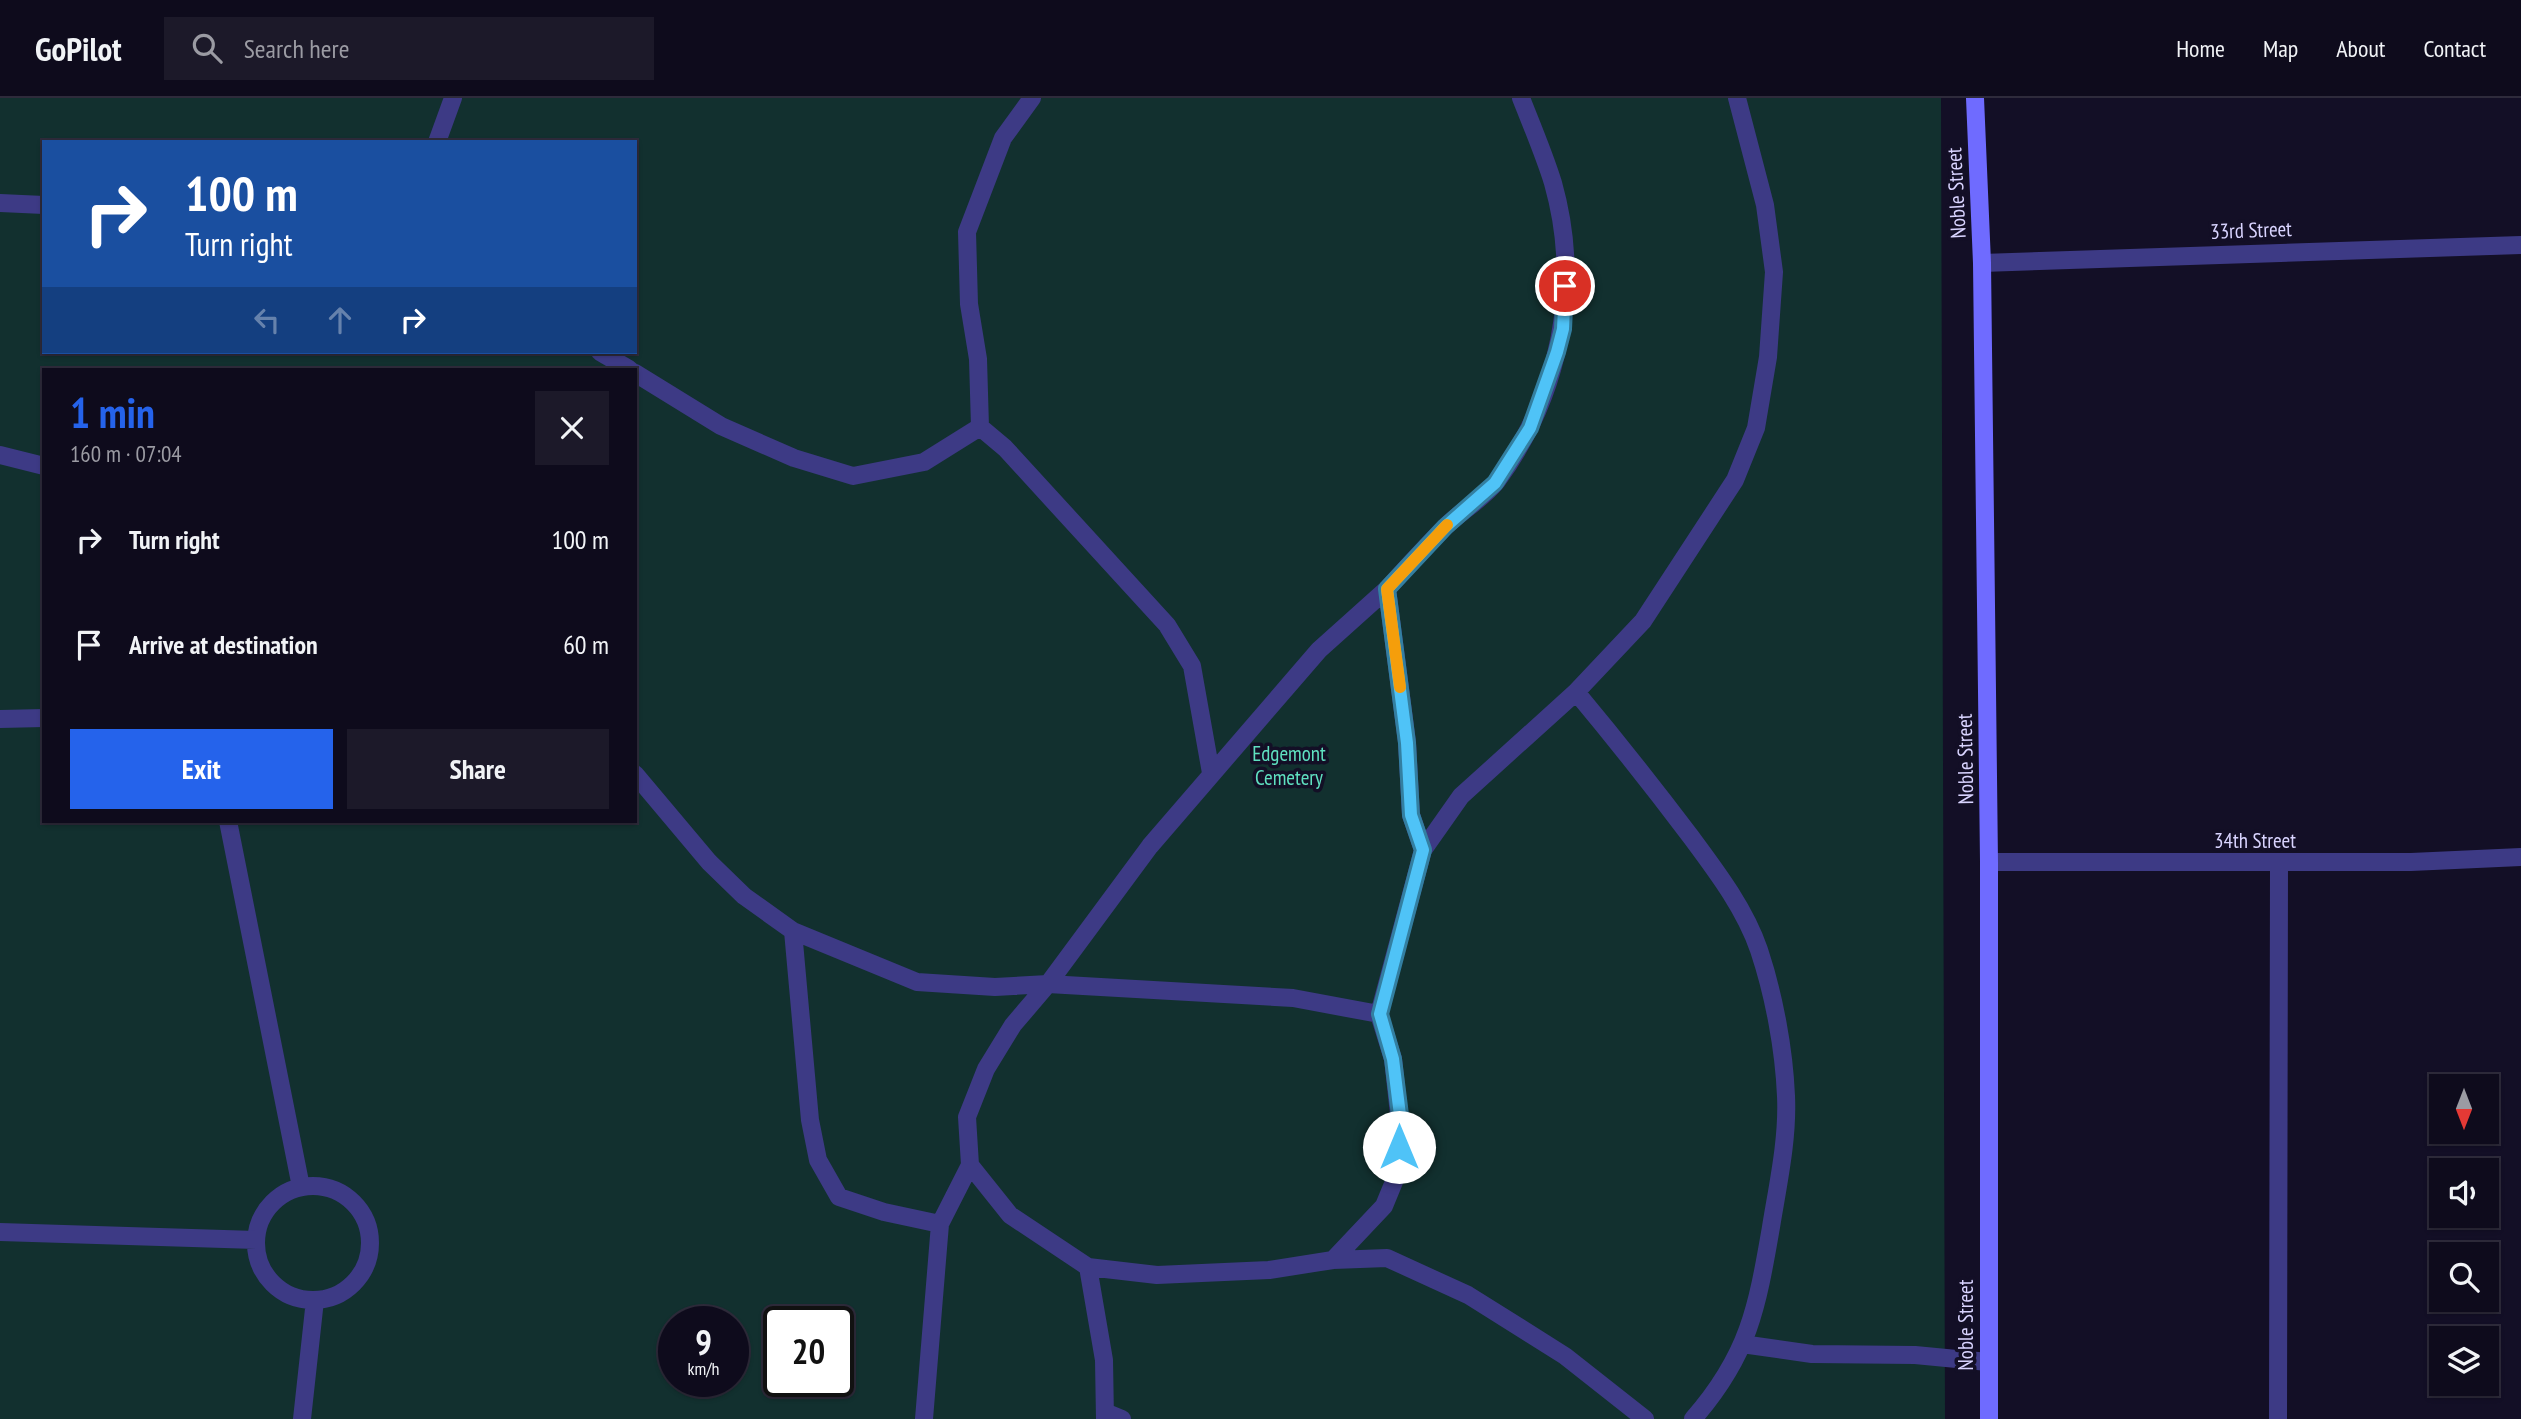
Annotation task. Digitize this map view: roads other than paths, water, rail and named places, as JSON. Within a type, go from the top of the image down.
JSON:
[{"type":"main road","name":"Noble Street","points":[[1975,98],[1982,262],[1989,862],[1989,1419]]},
{"type":"street","points":[[438,140],[453,98]]},
{"type":"street","points":[[1032,98],[1003,138],[967,232],[969,304],[978,359],[980,428],[1005,448],[1167,625],[1192,666],[1211,773]]},
{"type":"street","points":[[924,1419],[940,1224],[970,1165],[967,1117],[986,1069],[1013,1025],[1048,984],[1150,846],[1211,773],[1319,650],[1387,589],[1445,527],[1495,483],[1530,428],[1551,375],[1563,329],[1566,264],[1553,184],[1521,98]]},
{"type":"street","points":[[1333,1260],[1384,1206],[1398,1172],[1401,1123],[1393,1059],[1380,1014],[1423,850],[1461,796],[1576,692],[1643,621],[1735,480],[1756,428],[1768,357],[1774,272],[1765,205],[1737,98]]},
{"type":"street","points":[[0,203],[42,205]]},
{"type":"street","name":"33rd Street","points":[[1982,262],[2521,245]]},
{"type":"street","points":[[603,354],[627,368]]},
{"type":"street","points":[[637,374],[721,426],[793,458],[853,476],[924,462],[980,428]]},
{"type":"street","points":[[0,455],[42,466]]},
{"type":"street","points":[[1387,589],[1407,743],[1411,815],[1423,850]]},
{"type":"street","points":[[1576,692],[1639,767],[1727,887],[1759,949],[1777,1027],[1786,1096],[1782,1160],[1757,1307],[1719,1389],[1693,1419]]},
{"type":"street","points":[[0,719],[42,718]]},
{"type":"street","points":[[637,776],[709,862],[744,897],[793,931],[917,982],[995,987],[1048,984],[1293,998],[1380,1014]]},
{"type":"street","points":[[228,823],[301,1187]]},
{"type":"street","name":"34th Street","points":[[1989,862],[2411,862],[2521,857]]},
{"type":"street","points":[[2278,1419],[2279,862]]},
{"type":"street","points":[[793,931],[810,1120],[818,1160],[839,1197],[884,1212],[940,1224]]},
{"type":"street","points":[[970,1165],[1010,1215],[1088,1267],[1157,1275],[1269,1270],[1333,1260],[1387,1258],[1468,1295],[1565,1356],[1645,1419]]},
{"type":"street","points":[[320,1186],[338,1192],[354,1202],[364,1218],[370,1236],[366,1263],[350,1287],[334,1297],[315,1300],[296,1298],[279,1290],[266,1276],[257,1259],[259,1222],[270,1206],[284,1194],[301,1187],[320,1186]]},
{"type":"street","points":[[0,1232],[256,1240]]},
{"type":"street","points":[[1088,1267],[1104,1360],[1105,1415],[1122,1419]]},
{"type":"street","points":[[302,1419],[315,1300]]},
{"type":"street","points":[[1742,1344],[1812,1354],[1915,1355],[1987,1362]]},
{"type":"park label","name":"Edgemont Cemetery","points":[[1289,765]]}]
